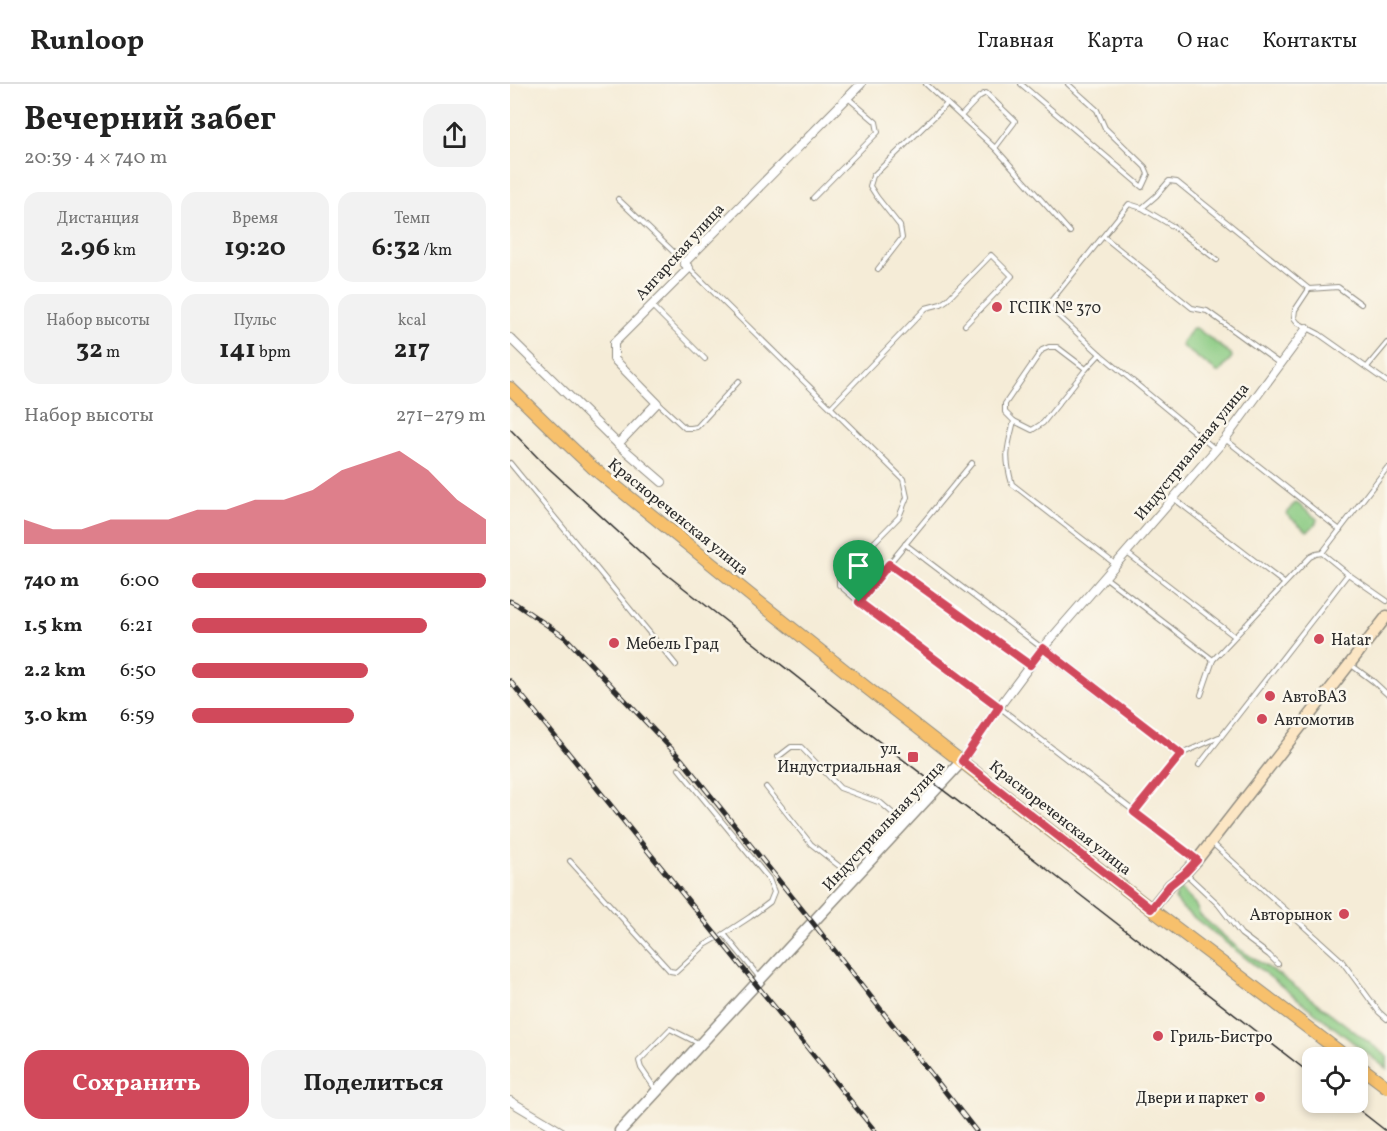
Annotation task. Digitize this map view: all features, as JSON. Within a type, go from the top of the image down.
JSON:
[{"type":"main road","name":"Краснореченская улица","points":[[510,388],[554,432],[618,488],[848,673],[1151,909],[1333,1047]]},
{"type":"main road","points":[[1151,909],[1170,885],[1197,860],[1387,616]]},
{"type":"main road","points":[[1368,1073],[1387,1087]]},
{"type":"street","name":"Ангарская улица","points":[[657,403],[614,359],[614,343],[861,84]]},
{"type":"street","name":"Индустриальная улица","points":[[625,1130],[761,978],[962,761],[1043,648],[1216,449],[1307,328]]},
{"type":"street","points":[[510,338],[618,444],[662,482]]},
{"type":"street","points":[[618,444],[657,403]]},
{"type":"street","points":[[1043,648],[1122,709]]},
{"type":"street","points":[[510,1101],[560,1131]]},
{"type":"lane","points":[[926,84],[995,148],[1070,232]]},
{"type":"lane","points":[[1021,84],[1142,187],[1148,174],[1145,167],[1105,128],[1097,110],[1068,84]]},
{"type":"lane","points":[[961,116],[980,96],[986,93],[1015,121],[995,148]]},
{"type":"lane","points":[[813,198],[878,132],[876,122],[848,97]]},
{"type":"lane","points":[[878,269],[902,238],[900,226],[870,186],[873,176],[947,104]]},
{"type":"lane","points":[[1142,208],[1169,181],[1177,182],[1310,289],[1338,287],[1361,304]]},
{"type":"lane","points":[[618,199],[903,479],[907,497],[899,517],[839,578],[839,585],[1197,860]]},
{"type":"lane","points":[[1216,449],[1100,354],[1050,308],[1051,301],[1129,204],[1142,208],[1174,227],[1217,260]]},
{"type":"lane","points":[[1104,237],[1192,308],[1207,311],[1280,364]]},
{"type":"lane","points":[[831,407],[926,308],[947,300],[991,255],[1012,276],[965,325]]},
{"type":"lane","points":[[1310,289],[1295,310],[1294,318],[1387,382]]},
{"type":"lane","points":[[651,305],[705,359]]},
{"type":"lane","points":[[1366,367],[1387,344]]},
{"type":"lane","points":[[1086,369],[1057,347],[1042,350],[1005,404],[1005,412],[1014,421],[1032,429],[1037,427],[1043,423],[1100,354]]},
{"type":"lane","points":[[657,403],[685,428],[691,428],[698,426],[739,381]]},
{"type":"lane","points":[[1014,421],[1006,449],[1007,467],[1012,484],[1116,565]]},
{"type":"lane","points":[[1224,439],[1340,530]]},
{"type":"lane","points":[[510,463],[676,665]]},
{"type":"lane","points":[[859,602],[972,463]]},
{"type":"lane","points":[[1201,695],[1213,660],[1310,557],[1322,553],[1387,468]]},
{"type":"lane","points":[[1173,498],[1284,583]]},
{"type":"lane","points":[[905,544],[1043,648]]},
{"type":"lane","points":[[1126,553],[1234,636]]},
{"type":"lane","points":[[1322,553],[1387,601]]},
{"type":"lane","points":[[889,564],[1030,665]]},
{"type":"lane","points":[[1199,765],[1348,574]]},
{"type":"lane","points":[[1105,577],[1213,660]]},
{"type":"lane","points":[[1350,664],[1387,694]]},
{"type":"lane","points":[[1122,709],[1181,754]]},
{"type":"lane","points":[[1134,812],[1181,754],[1222,736]]},
{"type":"lane","points":[[778,757],[791,747],[801,747],[840,788],[880,803],[905,823]]},
{"type":"lane","points":[[570,861],[670,971],[676,972],[705,945],[770,902],[774,892],[769,879],[679,769]]},
{"type":"lane","points":[[766,787],[811,844],[854,878]]},
{"type":"lane","points":[[1211,842],[1341,960],[1379,1012],[1387,1019]]},
{"type":"lane","points":[[1185,873],[1218,904],[1240,934],[1278,964]]},
{"type":"lane","points":[[724,934],[761,978]]},
{"type":"lane","points":[[657,1092],[639,1061],[670,1029],[701,1044]]},
{"type":"green space","points":[[1193,328],[1231,354],[1232,357],[1220,372],[1182,346]]},
{"type":"green space","points":[[1297,503],[1317,519],[1314,526],[1307,531],[1287,515],[1292,506]]},
{"type":"green space","points":[[1179,888],[1195,904],[1200,915],[1239,949],[1281,976],[1387,1056],[1387,1069],[1368,1054],[1368,1047],[1359,1047],[1183,909],[1175,899]]},
{"type":"tram line","points":[[510,429],[542,462],[652,563],[868,733],[1302,1067]]},
{"type":"tram line","points":[[1363,1113],[1386,1131]]},
{"type":"railway","points":[[510,601],[566,638],[682,760],[976,1131]]},
{"type":"railway","points":[[510,681],[875,1131]]},
{"type":"place","name":"ГСПК № 370","points":[[997,307]]},
{"type":"place","name":"Hatar","points":[[1319,639]]},
{"type":"place","name":"Мебель Град","points":[[614,643]]},
{"type":"place","name":"АвтоВАЗ","points":[[1270,696]]},
{"type":"place","name":"Автомотив","points":[[1262,719]]},
{"type":"place","name":"ул. Индустриальная","points":[[913,757]]},
{"type":"place","name":"Авторынок","points":[[1344,914]]},
{"type":"place","name":"Гриль-Бистро","points":[[1158,1036]]},
{"type":"place","name":"Двери и паркет","points":[[1260,1097]]},
{"type":"route","points":[[889,564],[1030,665],[1043,648],[1181,754],[1134,812],[1197,860],[1170,885],[1151,909],[962,761],[999,707],[859,602],[889,564]]}]
